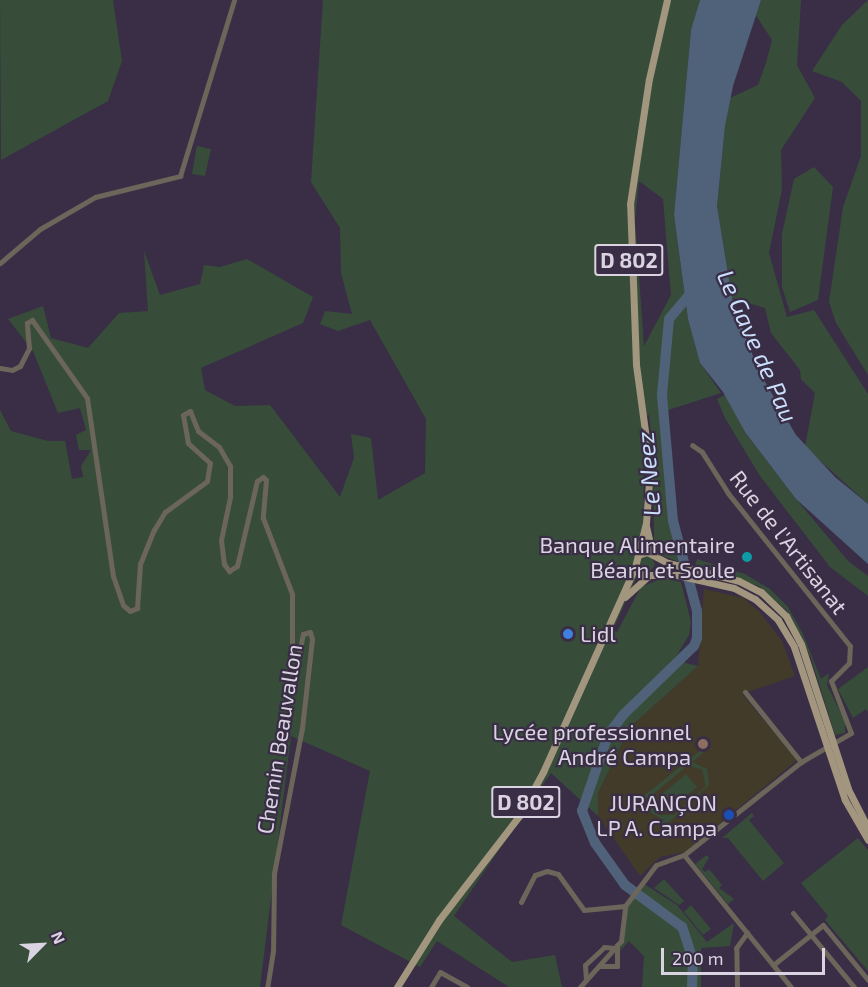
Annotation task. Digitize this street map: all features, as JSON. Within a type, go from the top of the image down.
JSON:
[{"type":"main road","name":"D 802","points":[[638,555],[646,523],[650,468],[636,364],[628,235],[638,142],[668,0]]},
{"type":"main road","name":"D 802","points":[[646,523],[655,556]]},
{"type":"main road","points":[[693,573],[651,575],[635,567],[638,555],[655,556],[693,573],[748,585],[786,616],[801,644],[845,800],[868,840]]},
{"type":"main road","points":[[651,575],[655,556]]},
{"type":"main road","name":"D 802","points":[[396,987],[438,920],[519,816],[623,599],[635,567]]},
{"type":"main road","name":"D 802","points":[[623,599],[651,575]]},
{"type":"main road","points":[[831,748],[868,828]]},
{"type":"street","points":[[0,263],[40,229],[94,197],[180,176],[234,0]]},
{"type":"street","name":"Chemin Beauvallon","points":[[0,368],[12,370],[20,366],[29,348],[27,323],[32,320],[87,398],[113,576],[123,605],[130,612],[137,608],[140,564],[154,530],[165,512],[207,481],[210,463],[188,443],[183,415],[190,411],[198,430],[219,447],[230,466],[231,490],[221,540],[224,564],[229,571],[237,566],[256,481],[263,477],[266,480],[263,518],[292,594],[292,655],[299,654],[303,634],[310,632],[312,639],[302,728],[274,874],[273,951],[267,987]]},
{"type":"street","name":"Rue de l'Artisanat","points":[[692,445],[702,452],[728,493],[850,646],[849,663],[831,681],[852,733],[831,748]]},
{"type":"street","points":[[745,692],[801,762]]},
{"type":"street","points":[[599,966],[617,966],[616,947],[625,906],[644,877],[662,861],[684,855],[801,762],[831,748]]},
{"type":"street","points":[[684,855],[791,987]]},
{"type":"street","points":[[521,902],[535,875],[547,871],[558,874],[584,910],[625,906]]},
{"type":"street","points":[[793,913],[854,987]]},
{"type":"street","points":[[773,965],[823,925],[868,980]]},
{"type":"street","points":[[737,987],[735,948],[747,933]]},
{"type":"street","points":[[586,980],[585,965],[604,947],[616,947]]},
{"type":"street","points":[[580,987],[616,947]]},
{"type":"street","points":[[431,987],[440,972],[467,987]]},
{"type":"shaded area","name":"Lycée professionnel André Campa","points":[[704,589],[743,598],[759,611],[782,641],[795,676],[742,694],[797,760],[685,852],[660,857],[640,876],[598,816],[598,793],[630,727],[698,666]]},
{"type":"green space","points":[[0,0],[113,0],[122,61],[108,101],[1,160]]},
{"type":"green space","points":[[323,0],[700,0],[691,31],[674,215],[688,319],[700,363],[721,393],[659,413],[669,518],[680,562],[662,556],[654,541],[653,450],[649,415],[643,416],[644,556],[652,557],[655,565],[650,571],[640,569],[613,630],[617,632],[641,587],[663,578],[681,582],[691,622],[689,635],[674,660],[698,666],[630,727],[598,793],[598,816],[551,773],[454,916],[512,962],[555,955],[562,987],[509,987],[437,941],[420,967],[341,925],[370,771],[291,736],[260,987],[0,987],[0,410],[11,431],[48,441],[65,441],[72,479],[83,477],[81,466],[91,450],[79,450],[76,435],[86,430],[80,408],[58,413],[33,351],[8,319],[43,306],[51,338],[88,348],[119,313],[148,311],[144,251],[160,295],[200,284],[204,265],[220,267],[247,259],[313,297],[303,323],[201,368],[205,390],[235,406],[270,405],[340,497],[354,458],[351,434],[371,438],[378,500],[425,473],[426,419],[370,320],[338,331],[320,324],[325,311],[352,314],[341,273],[340,228],[311,182]],"holes":[[[639,181],[663,199],[671,295],[644,346],[635,219]]]},
{"type":"green space","points":[[761,0],[801,0],[797,65],[815,98],[781,150],[782,189],[769,253],[787,317],[814,310],[868,394],[868,504],[805,447],[815,393],[801,379],[800,370],[771,333],[765,308],[732,298],[717,206],[730,98],[758,85],[772,40],[755,14]]},
{"type":"green space","points":[[868,0],[868,375],[836,323],[829,302],[843,207],[861,156],[861,101],[842,82],[812,71],[842,25]]},
{"type":"green space","points":[[197,146],[211,149],[205,176],[192,174]]},
{"type":"green space","points":[[814,167],[833,187],[818,300],[790,312],[782,287],[782,234],[794,179]]},
{"type":"green space","points":[[725,395],[745,432],[796,499],[848,561],[868,576],[868,596],[830,567],[760,476],[725,418],[717,399]]},
{"type":"green space","points":[[697,559],[745,574],[770,589],[788,607],[803,634],[821,679],[829,673],[827,685],[845,721],[845,733],[835,735],[811,658],[787,611],[759,586],[695,566]]},
{"type":"green space","points":[[868,667],[868,712],[866,709],[853,718],[838,689]]},
{"type":"green space","points":[[701,750],[703,753],[692,762],[707,769],[709,785],[664,827],[661,823],[664,820],[651,813],[648,798],[640,799]],"holes":[[[687,766],[702,769],[706,786],[674,815],[658,815],[651,805],[652,795]]]},
{"type":"green space","points":[[686,774],[697,787],[671,808],[661,795]]},
{"type":"green space","points":[[752,813],[754,816],[749,820],[784,863],[763,881],[728,838],[722,838]]},
{"type":"green space","points":[[858,838],[868,850],[868,971],[825,920],[828,916],[801,883]]},
{"type":"green space","points":[[707,855],[709,858],[702,869],[705,872],[709,869],[722,885],[719,888],[734,899],[728,904],[695,864]]},
{"type":"green space","points":[[664,879],[684,901],[679,905],[654,888]]},
{"type":"green space","points":[[644,884],[677,905],[707,942],[734,923],[730,946],[701,948],[701,987],[642,987],[644,956],[629,941],[620,951],[627,908]]},
{"type":"green space","points":[[691,905],[711,929],[703,935],[684,912]]},
{"type":"water","points":[[700,0],[761,0],[733,86],[725,126],[717,206],[732,298],[758,370],[796,435],[835,477],[868,504],[868,564],[796,499],[745,432],[723,392],[700,363],[688,319],[674,215],[691,30]]},
{"type":"waterway","name":"Le Neez","points":[[692,987],[693,960],[682,927],[625,885],[595,843],[582,811],[608,735],[623,715],[694,646],[697,638],[697,611],[673,521],[662,395],[669,319],[694,289]]},
{"type":"place","name":"Banque Alimentaire Béarn et Soule","points":[[747,557]]},
{"type":"place","name":"Lidl","points":[[568,634]]},
{"type":"place","name":"Lycée professionnel André Campa","points":[[703,744]]},
{"type":"place","name":"JURANÇON LP A. Campa","points":[[729,815]]},
{"type":"water label","name":"Le Gave de Pau","points":[[758,346]]}]
